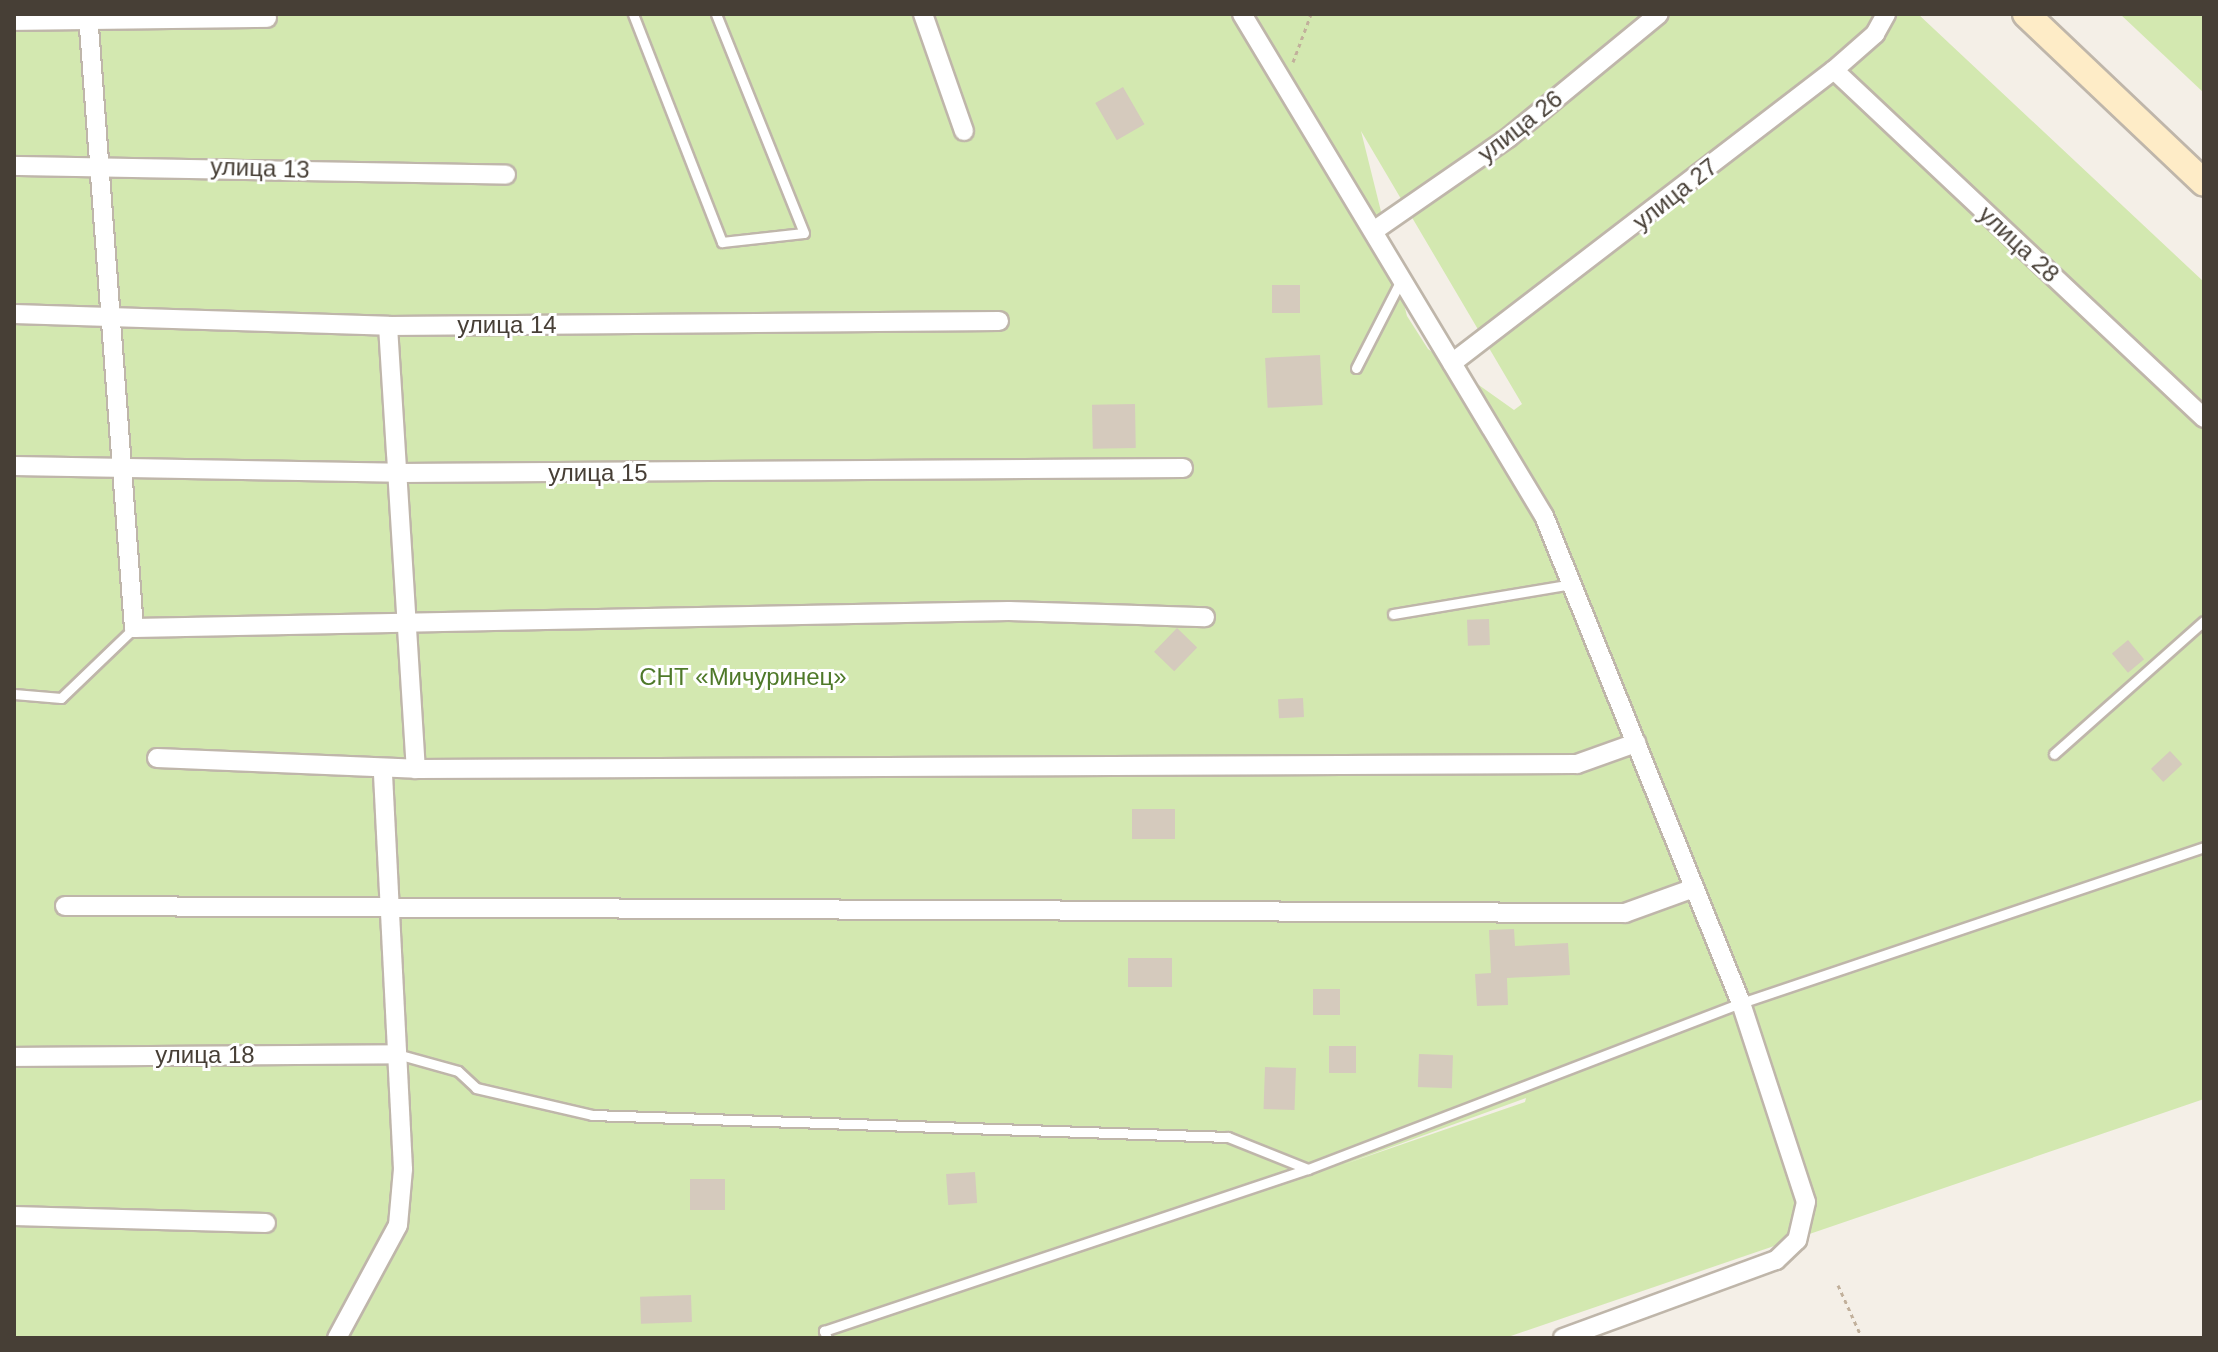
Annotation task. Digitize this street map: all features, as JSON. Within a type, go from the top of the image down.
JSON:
[{"type":"main road","points":[[2026,14],[2204,183]]},
{"type":"street","points":[[923,14],[964,131]]},
{"type":"street","points":[[1242,14],[1375,230],[1544,516],[1741,1003],[1806,1202],[1797,1240],[1776,1260],[1743,1277],[1563,1338]]},
{"type":"street","name":"улица 26","points":[[1375,230],[1508,138],[1659,14]]},
{"type":"street","name":"улица 27","points":[[1452,363],[1834,70],[1875,34],[1886,14]]},
{"type":"street","points":[[14,21],[88,17],[267,18]]},
{"type":"street","points":[[88,17],[134,628],[1009,611],[1205,617]]},
{"type":"street","name":"улица 28","points":[[1834,70],[2204,418]]},
{"type":"street","name":"улица 13","points":[[14,166],[99,164],[506,175]]},
{"type":"street","name":"улица 14","points":[[14,314],[388,326],[999,321]]},
{"type":"street","points":[[388,326],[410,622],[416,769]]},
{"type":"street","name":"улица 15","points":[[14,466],[399,473],[1183,468]]},
{"type":"street","points":[[157,758],[416,769],[1577,764],[1636,743]]},
{"type":"street","points":[[337,1338],[398,1225],[403,1169],[386,904],[383,768]]},
{"type":"street","points":[[65,906],[386,904],[1625,913],[1694,888]]},
{"type":"street","name":"улица 18","points":[[14,1057],[396,1054]]},
{"type":"street","points":[[14,1216],[266,1223]]},
{"type":"lane","points":[[633,14],[722,242],[804,233],[716,14]]},
{"type":"lane","points":[[1356,368],[1402,277]]},
{"type":"lane","points":[[1393,614],[1572,584]]},
{"type":"lane","points":[[2054,754],[2204,621]]},
{"type":"lane","points":[[14,694],[61,698],[134,628]]},
{"type":"lane","points":[[827,1338],[824,1331],[1308,1169],[1741,1003],[2204,847]]},
{"type":"lane","points":[[396,1054],[458,1071],[476,1088],[592,1115],[1228,1137],[1308,1169]]},
{"type":"path","points":[[1287,87],[1311,14]]},
{"type":"path","points":[[1838,1285],[1862,1338]]},
{"type":"green space","name":"СНТ «Мичуринец»","points":[[14,14],[1918,14],[2204,282],[2204,1099],[1505,1338],[14,1338]],"holes":[[[1361,131],[1522,404],[1514,410],[1428,349],[1407,316]],[[1526,1098],[1525,1102],[1342,1165]]]},
{"type":"green space","points":[[2120,14],[2204,14],[2204,93]]},
{"type":"building","points":[[1123,87],[1144,124],[1117,140],[1095,103]]},
{"type":"building","points":[[1272,285],[1300,285],[1300,313],[1272,313]]},
{"type":"building","points":[[1320,355],[1323,405],[1268,408],[1265,358]]},
{"type":"building","points":[[1135,404],[1136,448],[1093,449],[1092,405]]},
{"type":"building","points":[[1489,619],[1490,645],[1468,646],[1467,620]]},
{"type":"building","points":[[1177,628],[1197,647],[1174,671],[1154,652]]},
{"type":"building","points":[[2128,640],[2144,659],[2128,673],[2112,653]]},
{"type":"building","points":[[1303,698],[1304,717],[1279,718],[1278,699]]},
{"type":"building","points":[[2170,751],[2182,764],[2163,782],[2151,769]]},
{"type":"building","points":[[1132,809],[1175,809],[1175,839],[1132,839]]},
{"type":"building","points":[[1514,929],[1515,946],[1568,943],[1570,975],[1507,978],[1508,1005],[1477,1006],[1475,974],[1491,973],[1489,930]]},
{"type":"building","points":[[1128,958],[1172,958],[1172,987],[1128,987]]},
{"type":"building","points":[[1313,989],[1340,989],[1340,1015],[1313,1015]]},
{"type":"building","points":[[1329,1046],[1356,1046],[1356,1073],[1329,1073]]},
{"type":"building","points":[[1419,1054],[1453,1055],[1452,1088],[1418,1087]]},
{"type":"building","points":[[1265,1067],[1296,1068],[1295,1110],[1264,1109]]},
{"type":"building","points":[[975,1172],[977,1203],[948,1205],[946,1174]]},
{"type":"building","points":[[690,1179],[725,1179],[725,1210],[690,1210]]},
{"type":"building","points":[[691,1295],[692,1322],[641,1324],[640,1297]]}]
